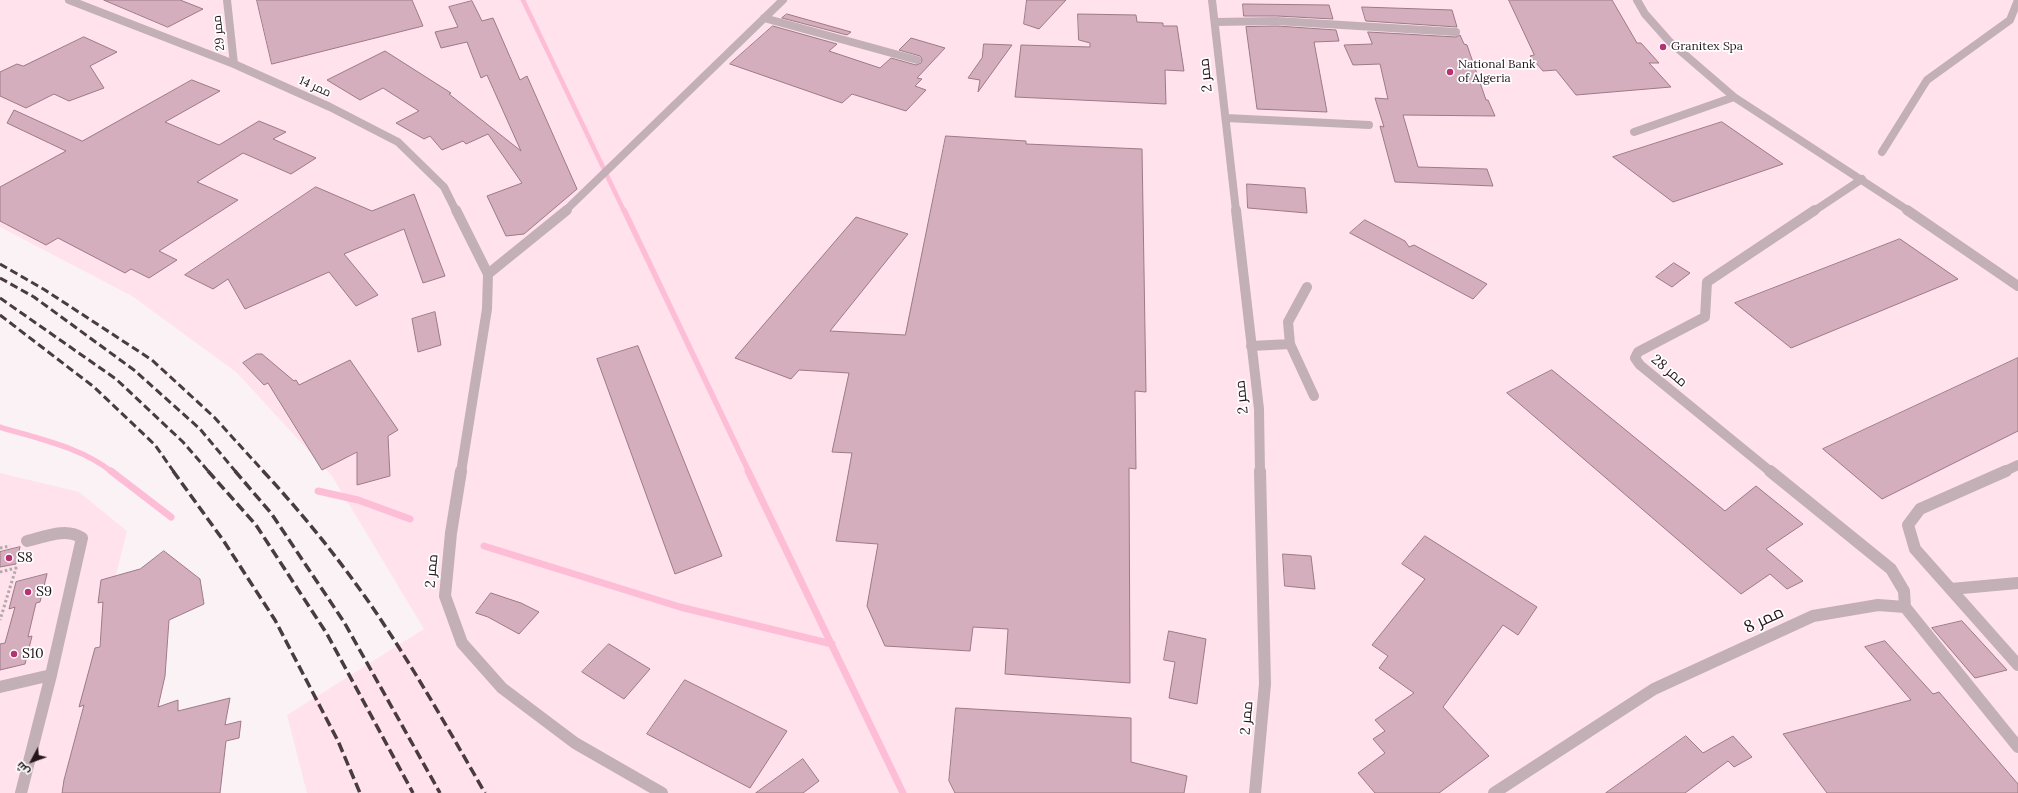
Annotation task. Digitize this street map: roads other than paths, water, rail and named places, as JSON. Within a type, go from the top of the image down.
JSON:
[{"type":"lane","name":"ممر 14","points":[[69,0],[234,64],[330,107],[398,142],[444,186],[488,274]]},
{"type":"lane","name":"ممر 29","points":[[226,0],[234,64]]},
{"type":"lane","points":[[488,274],[568,209],[783,0]]},
{"type":"lane","name":"ممر 2","points":[[1212,0],[1259,410],[1265,684],[1255,793]]},
{"type":"lane","points":[[1637,0],[1645,14],[1669,40],[1734,97],[1862,179],[2018,286]]},
{"type":"lane","points":[[1882,152],[1927,80],[2010,20],[2018,0]]},
{"type":"lane","points":[[764,18],[917,60]]},
{"type":"lane","points":[[1215,22],[1277,22],[1456,32]]},
{"type":"lane","points":[[1634,132],[1734,97]]},
{"type":"lane","points":[[1226,118],[1369,125]]},
{"type":"lane","name":"ممر 28","points":[[1862,179],[1707,282],[1705,317],[1638,352],[1635,358],[1640,365],[1891,569],[1904,591],[1905,606]]},
{"type":"lane","name":"ممر 2","points":[[488,274],[487,309],[451,533],[445,596],[462,643],[502,688],[575,744],[662,793]]},
{"type":"lane","points":[[1307,287],[1288,322],[1290,344],[1314,396]]},
{"type":"lane","points":[[1251,346],[1290,344]]},
{"type":"lane","points":[[2018,465],[1920,509],[1908,525],[1915,549],[2018,665]]},
{"type":"lane","points":[[21,793],[51,674],[82,538],[78,533],[70,532],[27,542]]},
{"type":"lane","points":[[1951,589],[2018,584]]},
{"type":"lane","name":"ممر 8","points":[[1494,793],[1654,689],[1813,616],[1878,605],[1905,606]]},
{"type":"lane","points":[[1905,606],[2018,748]]},
{"type":"lane","points":[[0,687],[51,674]]},
{"type":"waterway","points":[[523,0],[624,211]]},
{"type":"waterway","points":[[624,210],[749,472]]},
{"type":"waterway","points":[[0,427],[73,450],[100,463],[112,472]]},
{"type":"waterway","points":[[111,471],[171,517]]},
{"type":"waterway","points":[[748,471],[831,644]]},
{"type":"waterway","points":[[318,491],[358,500],[410,519]]},
{"type":"waterway","points":[[484,546],[680,607],[831,644]]},
{"type":"waterway","points":[[831,644],[903,793]]},
{"type":"railway","points":[[0,264],[45,290],[152,360],[214,417],[264,472]]},
{"type":"railway","points":[[0,278],[34,297],[134,370],[200,429],[236,472]]},
{"type":"railway","points":[[0,298],[116,379],[183,442],[209,472]]},
{"type":"railway","points":[[0,315],[94,387],[155,445],[174,472]]},
{"type":"railway","points":[[173,471],[223,540],[275,620],[338,741],[360,793]]},
{"type":"railway","points":[[208,471],[256,525],[327,634],[413,793]]},
{"type":"railway","points":[[235,471],[271,513],[344,622],[440,793]]},
{"type":"railway","points":[[263,471],[317,533],[366,598],[413,670],[485,793]]},
{"type":"place","name":"Granitex Spa","points":[[1663,47]]},
{"type":"place","name":"National Bank of Algeria","points":[[1450,72]]},
{"type":"place","name":"S8","points":[[9,558]]},
{"type":"place","name":"S9","points":[[28,592]]},
{"type":"place","name":"S10","points":[[14,654]]}]
